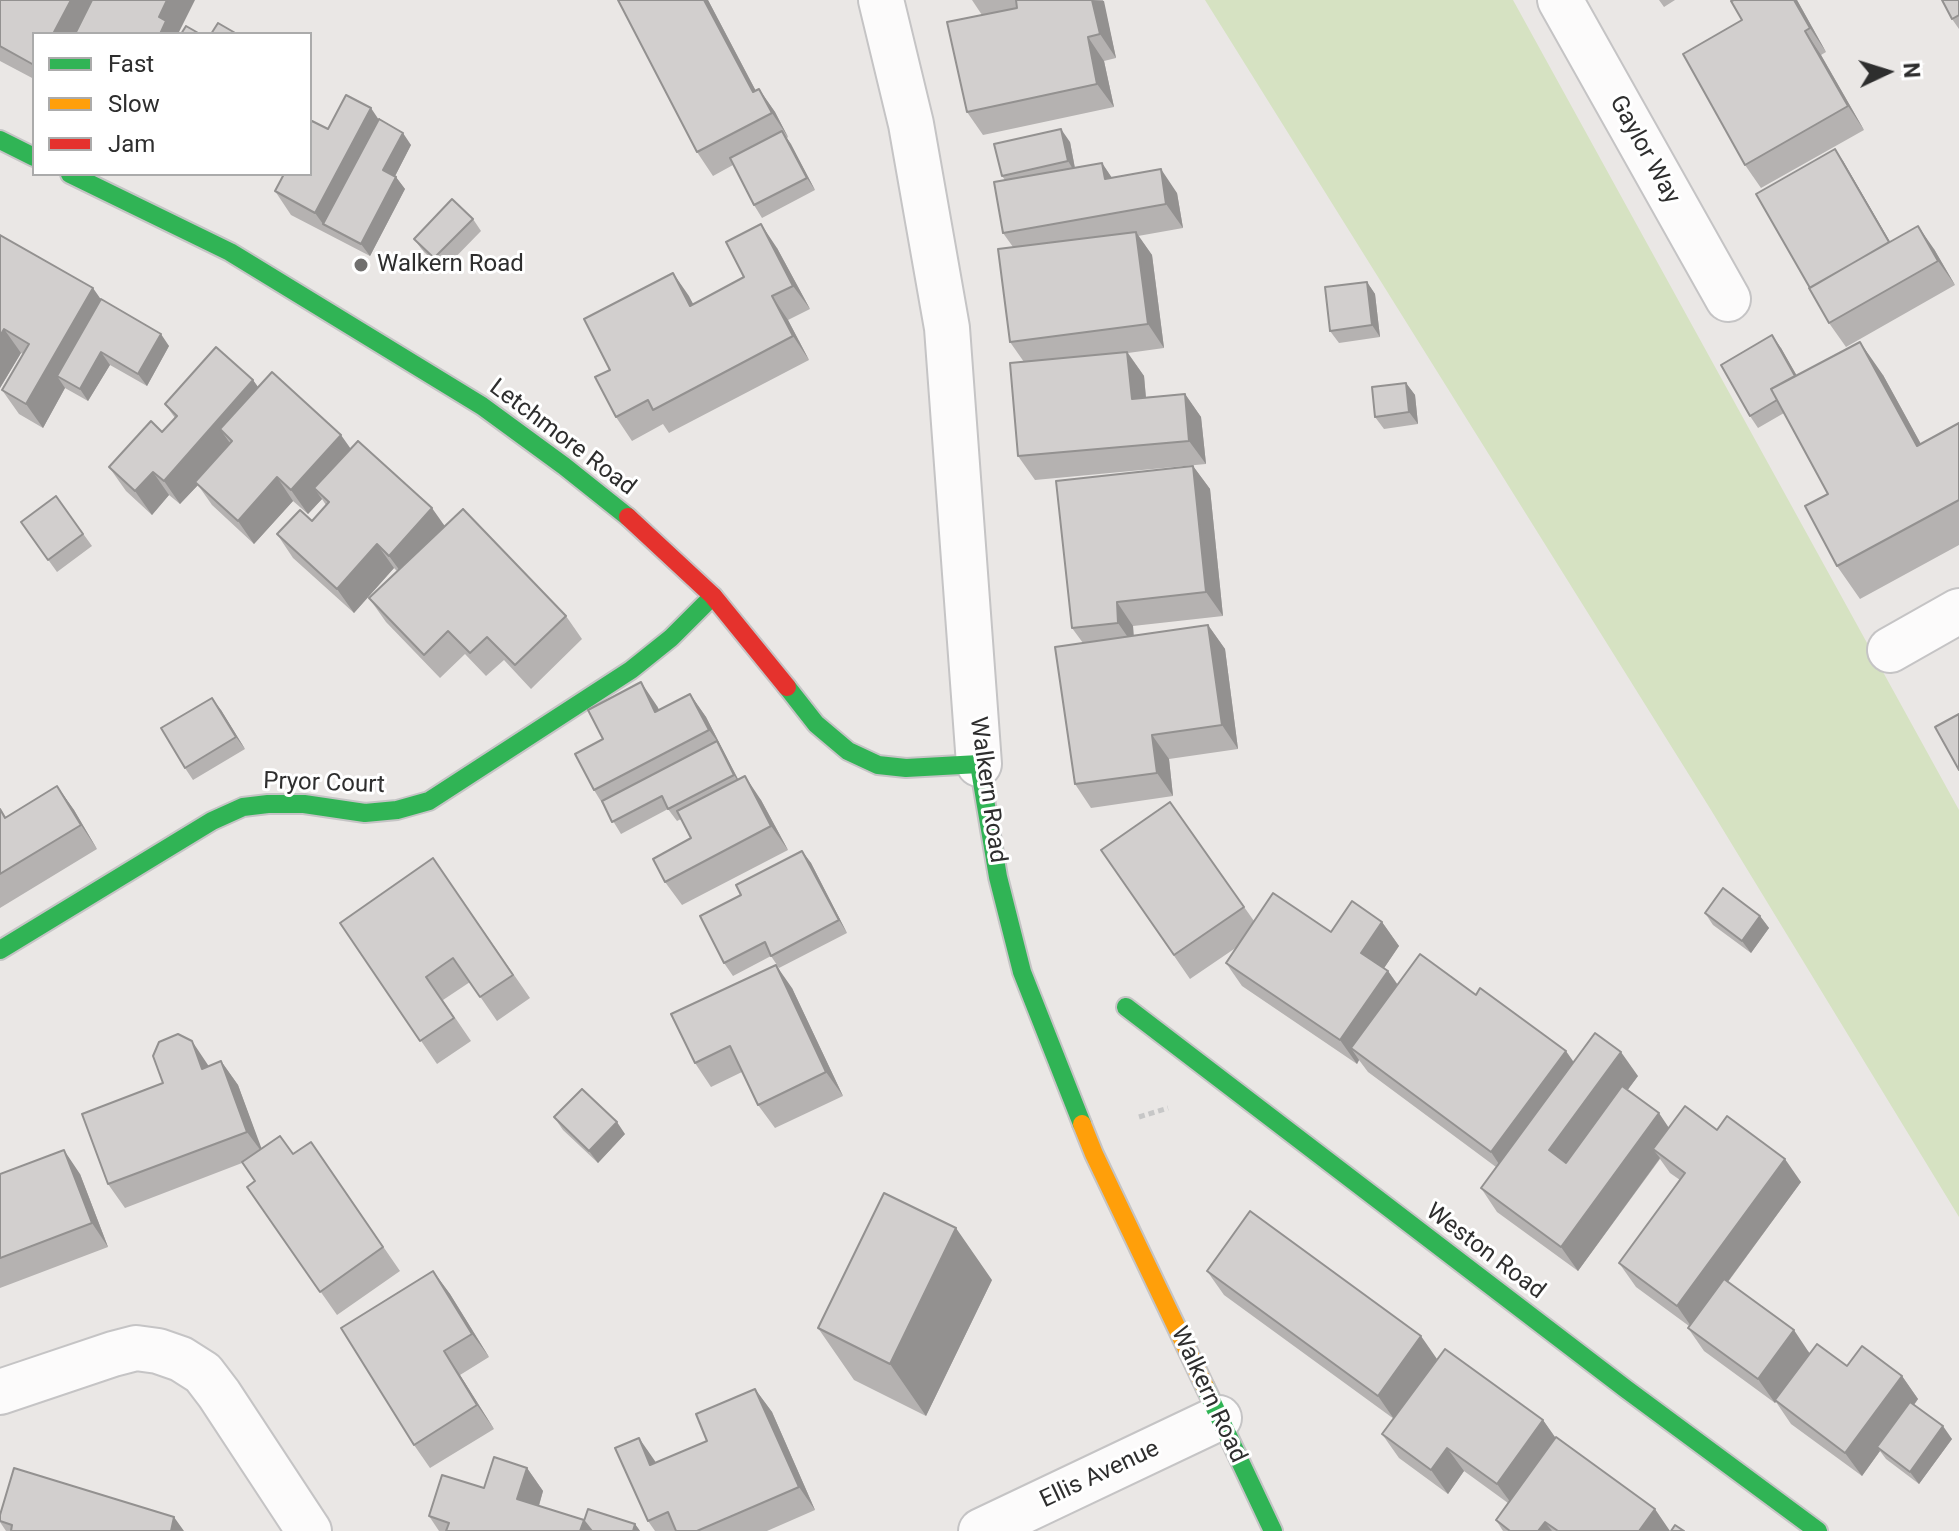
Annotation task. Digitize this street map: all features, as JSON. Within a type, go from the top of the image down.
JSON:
[{"type":"street","name":"Walkern Road","points":[[881,0],[911,124],[947,328],[979,764],[998,877],[1022,972],[1094,1154],[1273,1531]]},
{"type":"street","name":"Gaylor Way","points":[[1560,0],[1728,299]]},
{"type":"street","points":[[0,140],[32,156]]},
{"type":"street","name":"Letchmore Road","points":[[74,176],[230,252],[482,406],[564,466],[638,525],[713,596],[816,724],[848,751],[878,765],[906,768],[979,764]]},
{"type":"street","name":"Pryor Court","points":[[0,950],[212,821],[243,807],[304,804],[365,813],[397,810],[429,801],[631,670],[671,638],[713,596]]},
{"type":"street","points":[[1890,650],[1959,611]]},
{"type":"street","name":"Weston Road","points":[[1126,1007],[1818,1531]]},
{"type":"street","points":[[0,1392],[136,1348],[181,1359],[203,1373],[211,1383],[309,1531]]},
{"type":"street","name":"Ellis Avenue","points":[[981,1531],[1219,1418]]},
{"type":"green space","points":[[1205,0],[1513,0],[1959,810],[1959,1217],[1711,810]]},
{"type":"building","points":[[0,0],[71,0],[54,32],[32,32],[32,64],[0,46]]},
{"type":"building","points":[[92,0],[167,0],[159,17],[166,21],[161,32],[76,32]]},
{"type":"building","points":[[618,0],[704,0],[753,92],[759,89],[772,113],[697,152]]},
{"type":"building","points":[[1016,0],[1092,0],[1100,34],[1088,37],[1097,84],[967,112],[947,22],[1017,8]]},
{"type":"building","points":[[1794,0],[1810,28],[1805,31],[1848,106],[1745,165],[1683,54],[1742,20],[1731,1]]},
{"type":"building","points":[[1942,0],[1959,0],[1959,15],[1952,19]]},
{"type":"building","points":[[218,23],[234,32],[212,32]]},
{"type":"building","points":[[186,26],[196,32],[182,32]]},
{"type":"building","points":[[346,95],[371,108],[315,213],[275,191],[283,176],[312,176],[312,121],[328,129]]},
{"type":"building","points":[[379,119],[403,133],[383,170],[396,177],[361,244],[323,224]]},
{"type":"building","points":[[1061,129],[1068,161],[1002,176],[994,144]]},
{"type":"building","points":[[782,131],[807,178],[754,205],[730,158]]},
{"type":"building","points":[[1835,149],[1889,242],[1810,288],[1756,194]]},
{"type":"building","points":[[1102,163],[1105,179],[1161,169],[1166,204],[1003,233],[994,182]]},
{"type":"building","points":[[452,199],[473,219],[434,258],[414,239]]},
{"type":"building","points":[[761,224],[793,286],[772,296],[793,336],[653,410],[648,400],[616,417],[595,377],[610,370],[584,319],[673,273],[690,306],[744,277],[726,242]]},
{"type":"building","points":[[1918,226],[1938,261],[1829,323],[1809,288]]},
{"type":"building","points":[[1136,232],[1148,324],[1010,342],[998,249]]},
{"type":"building","points":[[0,235],[93,288],[26,404],[2,390],[29,344],[4,329],[0,336]]},
{"type":"building","points":[[1367,282],[1372,325],[1330,331],[1325,287]]},
{"type":"building","points":[[101,299],[161,334],[138,374],[101,352],[80,389],[57,376]]},
{"type":"building","points":[[1772,335],[1795,376],[1771,389],[1777,400],[1750,416],[1721,365]]},
{"type":"building","points":[[1860,342],[1917,446],[1959,423],[1959,500],[1837,566],[1805,506],[1828,494],[1771,389]]},
{"type":"building","points":[[216,347],[253,380],[164,481],[153,472],[135,491],[109,467],[151,421],[162,432],[177,416],[165,404]]},
{"type":"building","points":[[1127,352],[1132,399],[1185,394],[1189,441],[1018,456],[1010,363]]},
{"type":"building","points":[[272,372],[341,435],[291,490],[277,477],[238,521],[195,482],[232,441],[220,429]]},
{"type":"building","points":[[1406,383],[1409,412],[1375,417],[1372,387]]},
{"type":"building","points":[[358,441],[432,508],[389,556],[377,544],[337,589],[277,534],[300,510],[312,521],[329,502],[314,488]]},
{"type":"building","points":[[1193,466],[1206,592],[1117,602],[1118,623],[1072,628],[1056,481]]},
{"type":"building","points":[[56,496],[83,534],[48,560],[21,522]]},
{"type":"building","points":[[463,509],[566,616],[515,665],[487,637],[470,653],[448,631],[424,655],[369,598]]},
{"type":"building","points":[[1208,625],[1222,725],[1152,735],[1157,773],[1075,784],[1055,647]]},
{"type":"building","points":[[641,682],[655,712],[690,694],[709,730],[594,790],[575,754],[603,739],[588,710]]},
{"type":"building","points":[[212,698],[236,737],[185,768],[161,728]]},
{"type":"building","points":[[1959,714],[1959,770],[1935,727]]},
{"type":"building","points":[[717,741],[734,775],[668,809],[662,796],[612,822],[602,801]]},
{"type":"building","points":[[745,776],[771,826],[665,882],[653,859],[691,838],[677,811]]},
{"type":"building","points":[[57,786],[81,825],[0,874],[0,809],[5,818]]},
{"type":"building","points":[[1170,802],[1244,907],[1174,955],[1101,850]]},
{"type":"building","points":[[802,851],[839,920],[771,956],[765,942],[724,963],[700,916],[741,895],[736,885]]},
{"type":"building","points":[[433,858],[513,975],[480,997],[453,958],[440,967],[426,977],[454,1018],[420,1041],[340,923]]},
{"type":"building","points":[[1723,888],[1760,916],[1742,941],[1705,913]]},
{"type":"building","points":[[1273,893],[1331,932],[1352,901],[1382,922],[1361,953],[1388,971],[1340,1040],[1226,963]]},
{"type":"building","points":[[1420,954],[1476,995],[1480,988],[1566,1051],[1491,1152],[1351,1048]]},
{"type":"building","points":[[776,965],[826,1072],[758,1105],[730,1046],[695,1063],[671,1014]]},
{"type":"building","points":[[1595,1033],[1621,1052],[1549,1150],[1566,1163],[1622,1086],[1659,1113],[1561,1247],[1481,1188]]},
{"type":"building","points":[[178,1034],[192,1041],[202,1069],[221,1061],[247,1132],[108,1184],[82,1114],[163,1083],[153,1056],[159,1042]]},
{"type":"building","points":[[582,1089],[617,1122],[589,1151],[554,1117]]},
{"type":"building","points":[[1685,1106],[1717,1130],[1727,1116],[1785,1159],[1677,1306],[1619,1263],[1685,1173],[1653,1149]]},
{"type":"building","points":[[280,1136],[293,1154],[311,1142],[383,1247],[320,1292],[247,1187],[255,1181],[242,1162]]},
{"type":"building","points":[[64,1150],[92,1223],[0,1258],[0,1174]]},
{"type":"building","points":[[884,1193],[956,1228],[890,1364],[818,1328]]},
{"type":"building","points":[[1250,1211],[1421,1336],[1378,1396],[1207,1271]]},
{"type":"building","points":[[433,1271],[472,1334],[444,1351],[477,1405],[414,1445],[341,1328]]},
{"type":"building","points":[[1724,1279],[1794,1330],[1758,1379],[1688,1328]]},
{"type":"building","points":[[1817,1344],[1847,1366],[1862,1346],[1902,1376],[1845,1453],[1775,1400]]},
{"type":"building","points":[[1445,1349],[1543,1420],[1497,1484],[1447,1448],[1431,1470],[1382,1434]]},
{"type":"building","points":[[755,1389],[799,1487],[697,1531],[676,1531],[668,1512],[648,1521],[615,1448],[639,1438],[650,1465],[707,1441],[696,1414]]},
{"type":"building","points":[[1910,1402],[1943,1426],[1910,1472],[1877,1447]]},
{"type":"building","points":[[1556,1437],[1655,1509],[1639,1531],[1558,1531],[1545,1522],[1538,1531],[1510,1531],[1496,1520]]},
{"type":"building","points":[[494,1457],[527,1468],[517,1499],[584,1520],[580,1531],[446,1531],[449,1523],[429,1516],[442,1475],[484,1488]]},
{"type":"building","points":[[14,1468],[174,1517],[171,1531],[11,1531],[12,1525],[0,1521],[0,1515]]},
{"type":"building","points":[[588,1509],[635,1524],[633,1531],[592,1531],[584,1521]]},
{"type":"traffic: fast","points":[[0,140],[32,156]]},
{"type":"traffic: fast","points":[[74,176],[230,252],[482,406],[628,517]]},
{"type":"traffic: fast","points":[[0,950],[212,821],[243,807],[304,804],[365,813],[397,810],[429,801],[631,670],[671,638],[713,596]]},
{"type":"traffic: fast","points":[[787,687],[816,724],[848,751],[878,765],[906,768],[979,764],[998,877],[1022,972],[1082,1124]]},
{"type":"traffic: fast","points":[[1126,1007],[1626,1389],[1818,1531]]},
{"type":"traffic: fast","points":[[1205,1387],[1273,1531]]},
{"type":"traffic: slow","points":[[1082,1124],[1205,1387]]},
{"type":"traffic: jam","points":[[628,517],[713,596],[787,687]]},
{"type":"place","name":"Walkern Road","points":[[361,265]]}]
